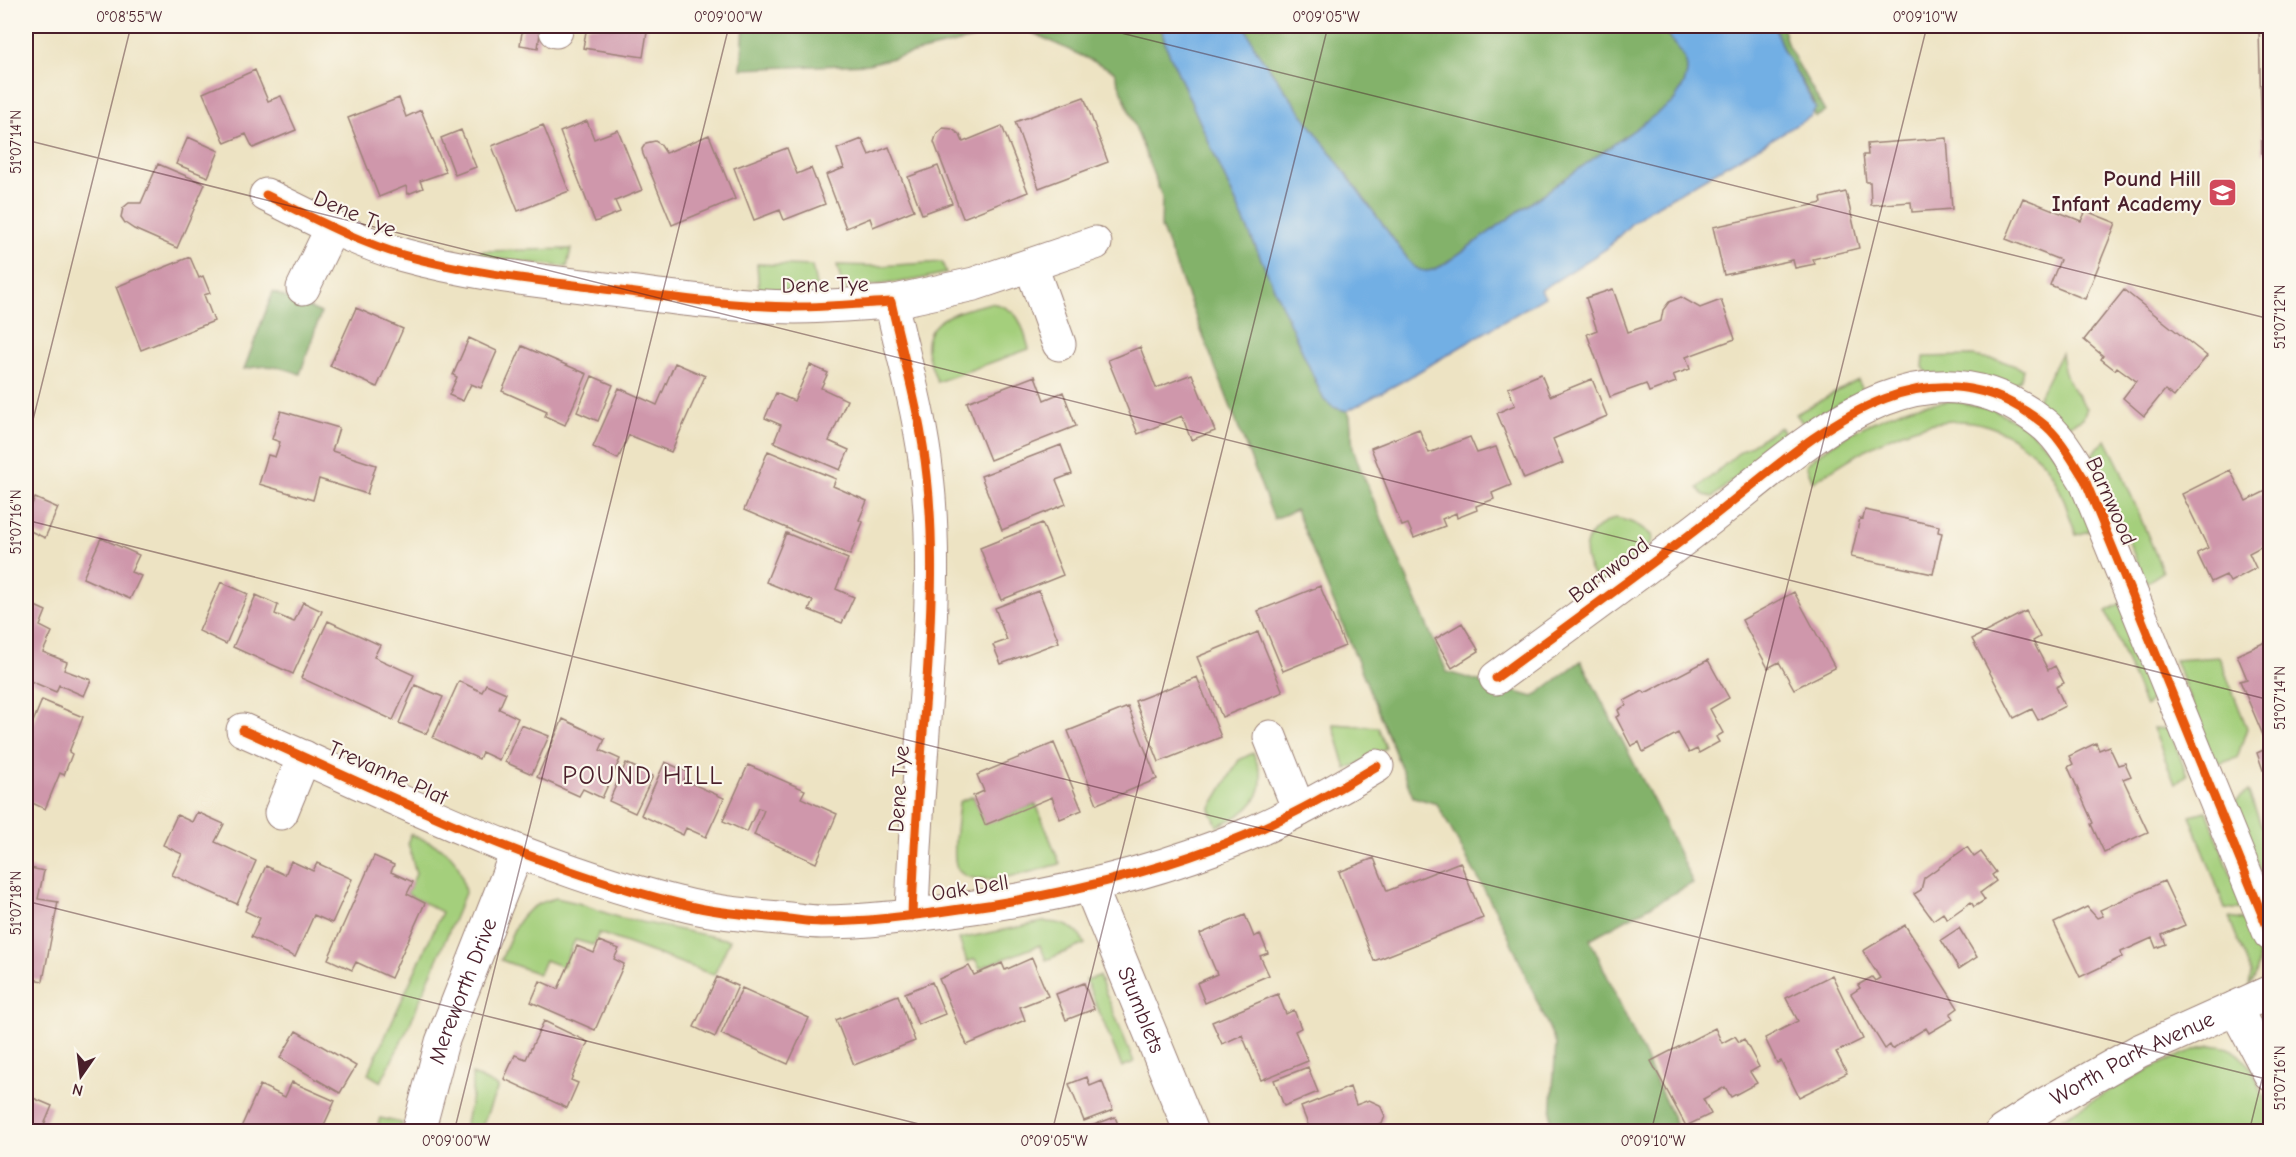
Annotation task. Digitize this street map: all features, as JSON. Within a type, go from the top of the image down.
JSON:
[{"type":"street","name":"Dene Tye","points":[[266,195],[332,228],[402,255],[454,267],[531,280],[715,302],[795,307],[891,302],[974,284],[1095,243]]},
{"type":"street","points":[[303,288],[332,228]]},
{"type":"street","points":[[1031,266],[1059,344]]},
{"type":"street","name":"Dene Tye","points":[[891,302],[918,420],[927,475],[932,539],[930,625],[914,846],[912,916]]},
{"type":"street","name":"Barnwood","points":[[1496,678],[1712,517],[1801,445],[1852,413],[1893,395],[1946,386],[1996,396],[2042,423],[2064,448],[2085,480],[2223,822],[2271,934]]},
{"type":"street","name":"Trevanne Plat","points":[[243,730],[517,852]]},
{"type":"street","points":[[1270,737],[1299,810]]},
{"type":"street","points":[[281,813],[304,757]]},
{"type":"street","name":"Oak Dell","points":[[517,852],[597,879],[691,906],[820,922],[912,916],[1000,904],[1090,886],[1206,851],[1245,836],[1330,795],[1377,766]]},
{"type":"street","name":"Mereworth Drive","points":[[418,1131],[442,1042],[517,852]]},
{"type":"street","name":"Stumblets","points":[[1090,886],[1191,1131]]},
{"type":"street","name":"Worth Park Avenue","points":[[2002,1131],[2139,1052],[2271,992]]},
{"type":"street","name":"Worth Park Avenue","points":[[2235,1008],[2271,1074]]},
{"type":"green space","points":[[744,26],[1015,26],[976,38],[868,64],[741,69]]},
{"type":"green space","points":[[1018,26],[1161,26],[1166,46],[1324,400],[1338,409],[1347,411],[1350,416],[1353,448],[1360,468],[1447,672],[1533,697],[1581,661],[1693,883],[1590,939],[1679,1131],[1550,1131],[1556,1044],[1503,924],[1437,804],[1413,797],[1296,510],[1274,519],[1161,227],[1162,197],[1114,71]]},
{"type":"green space","points":[[1245,26],[1660,26],[1682,54],[1687,71],[1681,91],[1672,103],[1443,265],[1423,271],[1412,265],[1256,50]]},
{"type":"green space","points":[[1774,26],[1782,26],[1788,46],[1825,112],[1816,117],[1815,104],[1783,50]]},
{"type":"green space","points":[[571,249],[567,267],[479,257],[481,251]]},
{"type":"green space","points":[[942,262],[946,273],[915,280],[843,289],[837,265],[880,266]]},
{"type":"green space","points":[[757,264],[812,266],[817,290],[759,291]]},
{"type":"green space","points":[[273,292],[321,313],[300,374],[273,367],[244,369]]},
{"type":"green space","points":[[990,303],[1007,308],[1018,318],[1029,349],[937,382],[927,350],[928,338],[932,329],[948,316]]},
{"type":"green space","points":[[2061,353],[2069,382],[2087,408],[2083,418],[2066,427],[2036,402]]},
{"type":"green space","points":[[1972,356],[2002,361],[2023,369],[2021,379],[2013,386],[2004,386],[1928,374],[1923,367],[1924,357]]},
{"type":"green space","points":[[1858,380],[1863,390],[1804,425],[1796,414]]},
{"type":"green space","points":[[1952,401],[1993,409],[2025,426],[2056,456],[2093,530],[2076,535],[2053,476],[2032,452],[2013,438],[1988,426],[1962,421],[1935,423],[1884,440],[1813,482],[1806,465],[1842,438],[1911,407]]},
{"type":"green space","points":[[1780,427],[1787,438],[1782,445],[1759,458],[1713,497],[1704,495],[1698,488],[1737,454]]},
{"type":"green space","points":[[2106,440],[2163,572],[2146,583],[2092,454]]},
{"type":"green space","points":[[1616,518],[1631,522],[1643,529],[1652,536],[1651,543],[1605,581],[1598,582],[1587,562],[1586,544],[1596,529]]},
{"type":"green space","points":[[2121,603],[2154,690],[2153,700],[2145,706],[2106,611]]},
{"type":"green space","points":[[2219,657],[2247,728],[2237,758],[2215,765],[2175,660]]},
{"type":"green space","points":[[1333,724],[1378,727],[1386,748],[1369,760],[1346,769]]},
{"type":"green space","points":[[2153,728],[2169,729],[2187,775],[2175,784]]},
{"type":"green space","points":[[1253,753],[1261,776],[1258,794],[1254,802],[1241,814],[1217,826],[1210,809],[1239,760]]},
{"type":"green space","points":[[2248,791],[2270,848],[2270,897],[2234,803]]},
{"type":"green space","points":[[973,796],[985,824],[1036,804],[1060,864],[1022,874],[990,879],[976,879],[964,875],[955,862],[955,836],[959,802]]},
{"type":"green space","points":[[2207,811],[2244,910],[2225,908],[2190,815]]},
{"type":"green space","points":[[410,834],[449,853],[459,868],[465,893],[409,1026],[381,1082],[368,1074],[442,912],[407,894],[416,874],[408,843]]},
{"type":"green space","points":[[556,898],[617,917],[730,940],[714,975],[599,933],[593,945],[575,940],[563,967],[545,960],[539,974],[501,960],[515,928],[526,913],[543,902]]},
{"type":"green space","points":[[2229,918],[2249,921],[2255,938],[2258,955],[2257,971],[2249,986],[2251,973]]},
{"type":"green space","points":[[1043,922],[1068,926],[1078,933],[1085,944],[1046,960],[1040,945],[980,968],[975,959],[967,962],[959,939]]},
{"type":"green space","points":[[1099,976],[1134,1062],[1122,1067],[1086,980]]},
{"type":"green space","points":[[2211,1045],[2228,1048],[2239,1054],[2246,1062],[2264,1097],[2270,1131],[2039,1132],[2146,1071]]},
{"type":"green space","points":[[472,1074],[498,1087],[480,1131],[464,1131],[472,1096]]},
{"type":"green space","points":[[380,1118],[402,1123],[401,1131],[376,1131]]},
{"type":"water","points":[[1161,26],[1245,26],[1256,50],[1412,265],[1423,271],[1443,265],[1672,103],[1681,91],[1685,80],[1686,62],[1660,26],[1774,26],[1783,50],[1816,108],[1810,117],[1651,209],[1632,223],[1606,249],[1541,290],[1545,297],[1403,381],[1347,411],[1333,407],[1324,400],[1166,46]]},
{"type":"building","points":[[523,26],[541,26],[538,48],[520,45]]},
{"type":"building","points":[[587,26],[648,26],[643,57],[583,48]]},
{"type":"building","points":[[2259,29],[2270,29],[2270,153],[2262,153]]},
{"type":"building","points":[[255,70],[268,101],[281,96],[296,130],[253,148],[246,134],[225,143],[203,93]]},
{"type":"building","points":[[1084,97],[1108,162],[1039,188],[1015,122]]},
{"type":"building","points":[[399,98],[406,117],[421,110],[446,172],[420,181],[423,188],[408,194],[406,186],[379,197],[348,118]]},
{"type":"building","points":[[587,121],[594,139],[618,130],[642,190],[615,201],[620,212],[595,222],[560,132]]},
{"type":"building","points":[[543,125],[569,191],[518,211],[492,146]]},
{"type":"building","points":[[1002,126],[1028,192],[963,218],[934,142],[937,133],[943,128],[952,129],[960,135],[963,142]]},
{"type":"building","points":[[461,130],[476,167],[455,175],[441,138]]},
{"type":"building","points":[[709,135],[735,199],[672,225],[642,149],[646,143],[655,141],[666,153]]},
{"type":"building","points":[[188,137],[219,151],[208,177],[176,164]]},
{"type":"building","points":[[1947,138],[1952,209],[1912,212],[1911,202],[1871,205],[1870,182],[1866,182],[1863,155],[1868,155],[1867,144]]},
{"type":"building","points":[[862,139],[869,155],[889,147],[914,210],[873,227],[870,218],[846,228],[826,175],[844,168],[837,149]]},
{"type":"building","points":[[787,148],[797,174],[811,168],[825,204],[784,220],[780,210],[754,220],[734,168]]},
{"type":"building","points":[[158,164],[205,184],[177,248],[134,229],[121,217],[123,208],[129,203],[141,203]]},
{"type":"building","points":[[938,166],[952,203],[922,214],[908,177]]},
{"type":"building","points":[[1846,192],[1859,248],[1813,259],[1815,264],[1795,268],[1793,260],[1724,275],[1713,227],[1822,203],[1821,198]]},
{"type":"building","points":[[2023,198],[2081,221],[2086,211],[2116,223],[2085,299],[2050,285],[2060,260],[2006,239]]},
{"type":"building","points":[[190,257],[199,278],[203,276],[210,293],[204,295],[214,321],[141,350],[116,287]]},
{"type":"building","points":[[1613,289],[1628,332],[1661,321],[1663,310],[1669,302],[1681,297],[1700,308],[1721,300],[1735,339],[1686,357],[1690,369],[1673,375],[1676,382],[1649,392],[1646,384],[1610,397],[1587,334],[1597,330],[1586,298]]},
{"type":"building","points":[[2124,290],[2207,356],[2174,397],[2165,390],[2144,416],[2123,398],[2136,381],[2117,367],[2115,370],[2101,359],[2103,356],[2084,340]]},
{"type":"building","points":[[356,308],[403,329],[377,387],[330,366]]},
{"type":"building","points":[[469,338],[497,351],[481,388],[471,384],[463,401],[449,395],[457,377],[453,375]]},
{"type":"building","points":[[522,346],[587,374],[565,425],[545,416],[547,411],[502,391]]},
{"type":"building","points":[[1140,347],[1156,388],[1192,374],[1215,431],[1191,440],[1182,416],[1138,434],[1108,360]]},
{"type":"building","points":[[675,363],[705,376],[671,452],[629,435],[618,459],[593,447],[619,388],[657,405]]},
{"type":"building","points":[[810,365],[828,373],[821,388],[847,400],[829,441],[849,450],[840,470],[774,442],[781,425],[765,418],[776,393],[794,401]]},
{"type":"building","points":[[1541,374],[1550,396],[1592,379],[1607,416],[1553,439],[1563,463],[1524,479],[1497,413],[1515,405],[1508,388]]},
{"type":"building","points":[[592,376],[613,385],[598,421],[577,412]]},
{"type":"building","points":[[1035,376],[1044,400],[1063,392],[1076,426],[990,460],[967,402]]},
{"type":"building","points":[[281,411],[339,428],[332,451],[376,465],[367,494],[319,479],[313,500],[259,484],[268,455],[275,457],[280,442],[272,439]]},
{"type":"building","points":[[1419,429],[1429,453],[1470,437],[1477,453],[1496,447],[1511,485],[1492,493],[1494,499],[1476,506],[1477,510],[1457,518],[1456,513],[1442,519],[1445,526],[1414,538],[1408,524],[1402,526],[1371,448]]},
{"type":"building","points":[[1061,445],[1072,474],[1056,480],[1066,504],[1002,530],[981,476]]},
{"type":"building","points":[[768,451],[836,479],[833,486],[867,501],[859,520],[863,522],[850,555],[744,510]]},
{"type":"building","points":[[2230,470],[2246,501],[2270,489],[2270,542],[2249,553],[2256,568],[2230,582],[2226,575],[2211,582],[2197,553],[2208,548],[2182,494]]},
{"type":"building","points":[[35,498],[58,508],[45,538],[26,529],[26,504],[31,506]]},
{"type":"building","points":[[1865,510],[1939,526],[1938,532],[1942,533],[1933,574],[1851,557],[1860,518],[1863,519]]},
{"type":"building","points":[[1042,523],[1063,575],[1001,600],[980,548]]},
{"type":"building","points":[[786,533],[848,559],[836,589],[854,597],[842,623],[809,610],[813,601],[766,582]]},
{"type":"building","points":[[101,538],[139,555],[131,572],[141,576],[130,599],[83,578]]},
{"type":"building","points":[[221,582],[248,594],[226,644],[199,631]]},
{"type":"building","points":[[1320,586],[1345,646],[1283,671],[1258,611]]},
{"type":"building","points":[[1039,591],[1059,642],[1001,664],[993,645],[1007,640],[995,608]]},
{"type":"building","points":[[1794,592],[1835,668],[1794,689],[1779,662],[1768,668],[1742,620]]},
{"type":"building","points":[[256,595],[278,605],[275,614],[294,622],[303,602],[322,611],[293,674],[233,647]]},
{"type":"building","points":[[26,602],[46,611],[40,626],[52,632],[43,652],[67,662],[64,670],[91,680],[84,696],[59,685],[56,692],[28,680],[26,685]]},
{"type":"building","points":[[2026,611],[2040,637],[2033,641],[2048,670],[2055,666],[2064,683],[2056,687],[2065,706],[2038,720],[2032,709],[2014,718],[1972,639]]},
{"type":"building","points":[[328,621],[380,645],[374,657],[414,675],[393,720],[301,678]]},
{"type":"building","points":[[1462,623],[1479,651],[1452,668],[1435,639]]},
{"type":"building","points":[[1258,632],[1283,692],[1222,717],[1197,657]]},
{"type":"building","points":[[2270,640],[2270,740],[2266,742],[2240,681],[2247,679],[2237,655]]},
{"type":"building","points":[[1708,660],[1729,698],[1710,709],[1723,733],[1716,737],[1719,742],[1699,753],[1697,749],[1689,753],[1678,733],[1643,752],[1639,742],[1631,746],[1616,717],[1620,715],[1618,710],[1626,705],[1624,701],[1643,691],[1645,693]]},
{"type":"building","points":[[1197,677],[1221,737],[1159,762],[1135,701]]},
{"type":"building","points":[[459,681],[482,692],[486,684],[506,693],[499,709],[518,718],[499,760],[482,752],[479,759],[433,738]]},
{"type":"building","points":[[415,685],[443,697],[426,734],[399,723]]},
{"type":"building","points":[[42,700],[83,717],[69,752],[72,754],[64,775],[60,773],[45,809],[26,800],[26,739]]},
{"type":"building","points":[[1128,707],[1157,779],[1097,804],[1068,731]]},
{"type":"building","points":[[563,719],[605,739],[600,750],[620,759],[602,798],[583,789],[579,796],[537,777]]},
{"type":"building","points":[[521,725],[549,736],[532,774],[505,762]]},
{"type":"building","points":[[1054,743],[1082,810],[1060,819],[1052,797],[985,825],[973,796],[984,791],[977,775]]},
{"type":"building","points":[[2096,743],[2099,750],[2109,746],[2118,765],[2125,763],[2131,776],[2123,779],[2148,832],[2104,852],[2068,767],[2073,764],[2069,756]]},
{"type":"building","points":[[2270,747],[2270,767],[2263,770],[2257,753]]},
{"type":"building","points":[[665,762],[688,772],[684,780],[724,798],[706,837],[686,828],[683,835],[641,815]]},
{"type":"building","points":[[626,763],[653,776],[635,813],[609,801]]},
{"type":"building","points":[[748,765],[805,790],[801,798],[837,814],[816,863],[754,835],[764,810],[758,808],[747,832],[723,821]]},
{"type":"building","points":[[197,812],[224,824],[215,842],[256,861],[237,904],[172,875],[182,854],[163,845],[177,815],[192,822]]},
{"type":"building","points":[[1967,847],[1974,857],[1981,852],[1996,872],[1992,875],[1996,881],[1980,893],[1985,900],[1974,907],[1971,902],[1947,919],[1943,913],[1933,920],[1914,894],[1921,890],[1924,878]]},
{"type":"building","points":[[374,856],[394,865],[391,872],[413,882],[407,894],[425,903],[391,978],[356,962],[352,970],[328,959]]},
{"type":"building","points":[[1374,858],[1387,891],[1460,862],[1483,918],[1374,961],[1339,872]]},
{"type":"building","points":[[291,861],[313,871],[317,863],[352,879],[332,923],[314,915],[295,957],[251,937],[260,918],[245,911],[266,866],[285,875]]},
{"type":"building","points":[[26,867],[44,871],[38,899],[58,902],[43,981],[26,978]]},
{"type":"building","points":[[2164,881],[2185,925],[2162,935],[2166,944],[2156,948],[2152,938],[2121,952],[2122,957],[2080,977],[2054,923],[2087,907],[2097,918],[2103,916],[2100,910]]},
{"type":"building","points":[[1245,915],[1254,937],[1260,934],[1268,953],[1260,956],[1269,975],[1205,1003],[1197,983],[1217,974],[1200,934]]},
{"type":"building","points":[[1905,925],[1958,1008],[1950,1014],[1953,1019],[1929,1033],[1926,1028],[1892,1049],[1890,1045],[1885,1049],[1851,994],[1860,988],[1858,985],[1872,977],[1875,981],[1880,978],[1863,951]]},
{"type":"building","points":[[1959,928],[1977,957],[1959,969],[1941,940]]},
{"type":"building","points":[[599,941],[619,949],[614,959],[624,964],[595,1030],[531,1002],[540,981],[558,989],[577,946],[594,953]]},
{"type":"building","points":[[1032,958],[1048,996],[1020,1007],[1025,1020],[967,1045],[939,979],[969,966],[974,975],[1002,963],[1005,970]]},
{"type":"building","points":[[1832,975],[1863,1039],[1836,1052],[1847,1073],[1799,1097],[1781,1061],[1777,1063],[1765,1038],[1798,1021],[1786,998]]},
{"type":"building","points":[[717,977],[738,986],[715,1037],[694,1027]]},
{"type":"building","points":[[932,982],[945,1014],[918,1025],[905,993]]},
{"type":"building","points":[[1084,983],[1094,1009],[1066,1020],[1056,994]]},
{"type":"building","points":[[742,988],[809,1018],[788,1064],[721,1034]]},
{"type":"building","points":[[1278,994],[1286,1014],[1294,1010],[1301,1028],[1295,1031],[1308,1061],[1261,1080],[1242,1035],[1222,1044],[1212,1022]]},
{"type":"building","points":[[898,995],[915,1041],[854,1065],[836,1020]]},
{"type":"building","points":[[544,1021],[588,1042],[571,1080],[578,1083],[567,1108],[504,1079],[515,1055],[526,1059]]},
{"type":"building","points":[[1715,1028],[1722,1043],[1735,1036],[1739,1042],[1744,1039],[1759,1067],[1750,1072],[1757,1083],[1731,1097],[1725,1087],[1703,1099],[1711,1114],[1686,1126],[1651,1061]]},
{"type":"building","points":[[296,1031],[356,1066],[340,1093],[280,1058]]},
{"type":"building","points":[[1308,1067],[1318,1092],[1284,1106],[1274,1080]]},
{"type":"building","points":[[1087,1077],[1090,1086],[1102,1081],[1113,1110],[1084,1121],[1069,1084]]},
{"type":"building","points":[[292,1082],[335,1101],[324,1125],[333,1130],[332,1132],[239,1132],[260,1085],[285,1097]]},
{"type":"building","points":[[1350,1087],[1356,1105],[1369,1100],[1380,1105],[1385,1116],[1382,1124],[1370,1129],[1371,1132],[1311,1132],[1301,1107]]},
{"type":"building","points":[[26,1095],[52,1106],[41,1132],[26,1132]]},
{"type":"building","points":[[1115,1117],[1121,1132],[1084,1132],[1083,1129]]},
{"type":"cycle path","points":[[266,195],[333,228],[385,249],[425,261],[492,274],[742,305],[807,307],[891,302],[921,432],[931,530],[929,639],[912,916]]},
{"type":"cycle path","points":[[1496,678],[1658,559],[1825,430],[1866,407],[1908,391],[1951,387],[1996,396],[2048,428],[2085,480],[2270,934]]},
{"type":"cycle path","points":[[243,730],[511,849],[622,888],[690,906],[728,913],[816,922],[887,918],[990,905],[1101,883],[1137,873],[1209,850],[1261,829],[1312,804],[1377,766]]},
{"type":"place","name":"Pound Hill Infant Academy","points":[[2222,192]]},
{"type":"district","name":"POUND HILL","points":[[643,776]]}]
